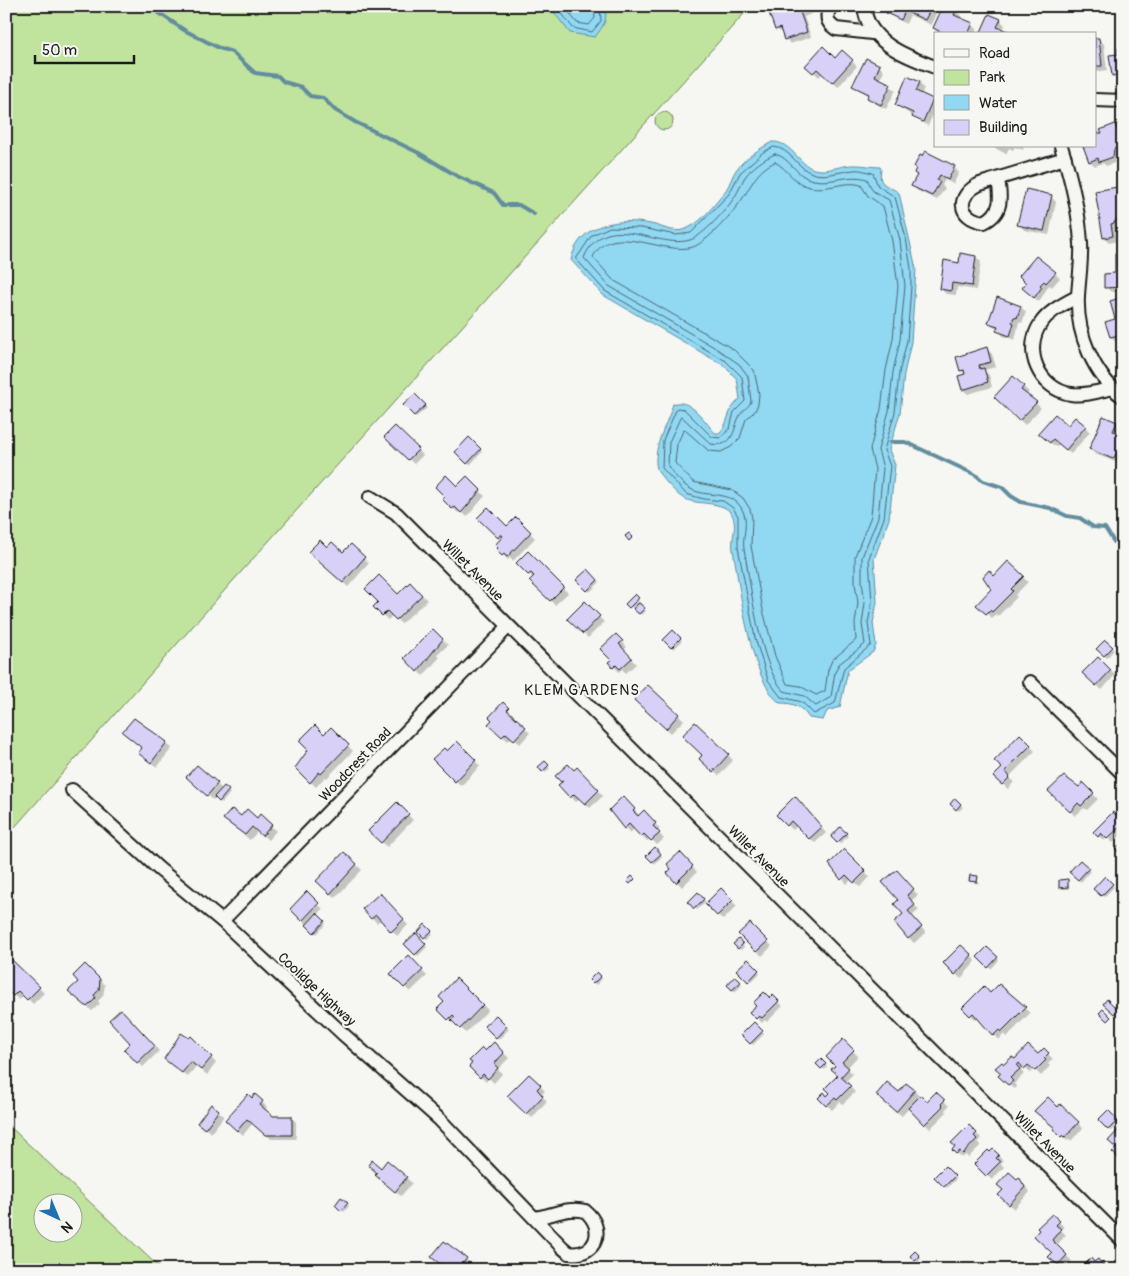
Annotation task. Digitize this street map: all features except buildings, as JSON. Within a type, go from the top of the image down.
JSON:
[{"type":"street","points":[[831,6],[827,13],[828,20],[836,29],[872,33],[895,48],[934,67]]},
{"type":"street","points":[[864,6],[872,33]]},
{"type":"street","points":[[1096,100],[1123,101]]},
{"type":"street","points":[[998,179],[1063,152],[1078,210],[1081,264],[1078,296],[1079,318],[1084,338],[1101,374],[1118,393]]},
{"type":"street","points":[[1078,296],[1048,315],[1040,323],[1033,343],[1033,355],[1038,369],[1053,387],[1062,392],[1086,394],[1118,393]]},
{"type":"street","name":"Willet Avenue","points":[[370,497],[396,513],[1123,1241]]},
{"type":"street","name":"Woodcrest Road","points":[[222,921],[508,627]]},
{"type":"street","points":[[1030,682],[1123,774]]},
{"type":"street","name":"Coolidge Highway","points":[[72,790],[159,869],[222,921],[343,1034],[458,1137],[534,1218],[569,1253],[576,1254],[588,1249],[597,1236],[596,1222],[585,1211],[570,1210],[552,1216],[534,1218]]},
{"type":"green space","points":[[6,6],[751,6],[232,582],[6,837]]},
{"type":"green space","points":[[660,112],[668,112],[673,117],[671,128],[660,130],[655,125],[655,117]]},
{"type":"green space","points":[[6,1123],[81,1194],[32,1194],[32,1244],[82,1244],[82,1195],[162,1270],[6,1270]]},
{"type":"water","points":[[549,6],[604,6],[606,15],[603,26],[595,37],[570,33]]},
{"type":"water","points":[[772,142],[784,145],[803,163],[814,169],[824,170],[851,165],[880,167],[882,182],[899,193],[916,269],[911,342],[904,374],[900,413],[889,450],[895,465],[889,519],[874,559],[877,602],[873,623],[876,645],[873,652],[848,670],[840,707],[827,711],[823,720],[809,718],[800,708],[780,703],[770,692],[761,675],[743,609],[733,550],[734,520],[731,513],[720,506],[682,498],[663,478],[656,466],[658,444],[673,404],[685,404],[691,407],[715,433],[719,433],[725,425],[732,408],[740,399],[737,379],[723,365],[603,295],[571,260],[576,247],[583,237],[604,225],[616,222],[630,222],[655,225],[667,229],[684,230],[693,225],[704,217],[726,190],[740,166],[753,154]]},
{"type":"waterway","points":[[149,6],[184,30],[219,48],[232,52],[255,73],[278,76],[284,82],[301,87],[310,96],[323,98],[335,110],[355,122],[419,153],[457,176],[494,193],[503,205],[519,205],[534,214]]},
{"type":"waterway","points":[[891,442],[910,444],[976,475],[983,481],[1002,487],[1021,502],[1050,508],[1067,516],[1080,518],[1093,527],[1105,528],[1114,542],[1123,546]]},
{"type":"district","name":"KLEM GARDENS","points":[[582,690]]}]
